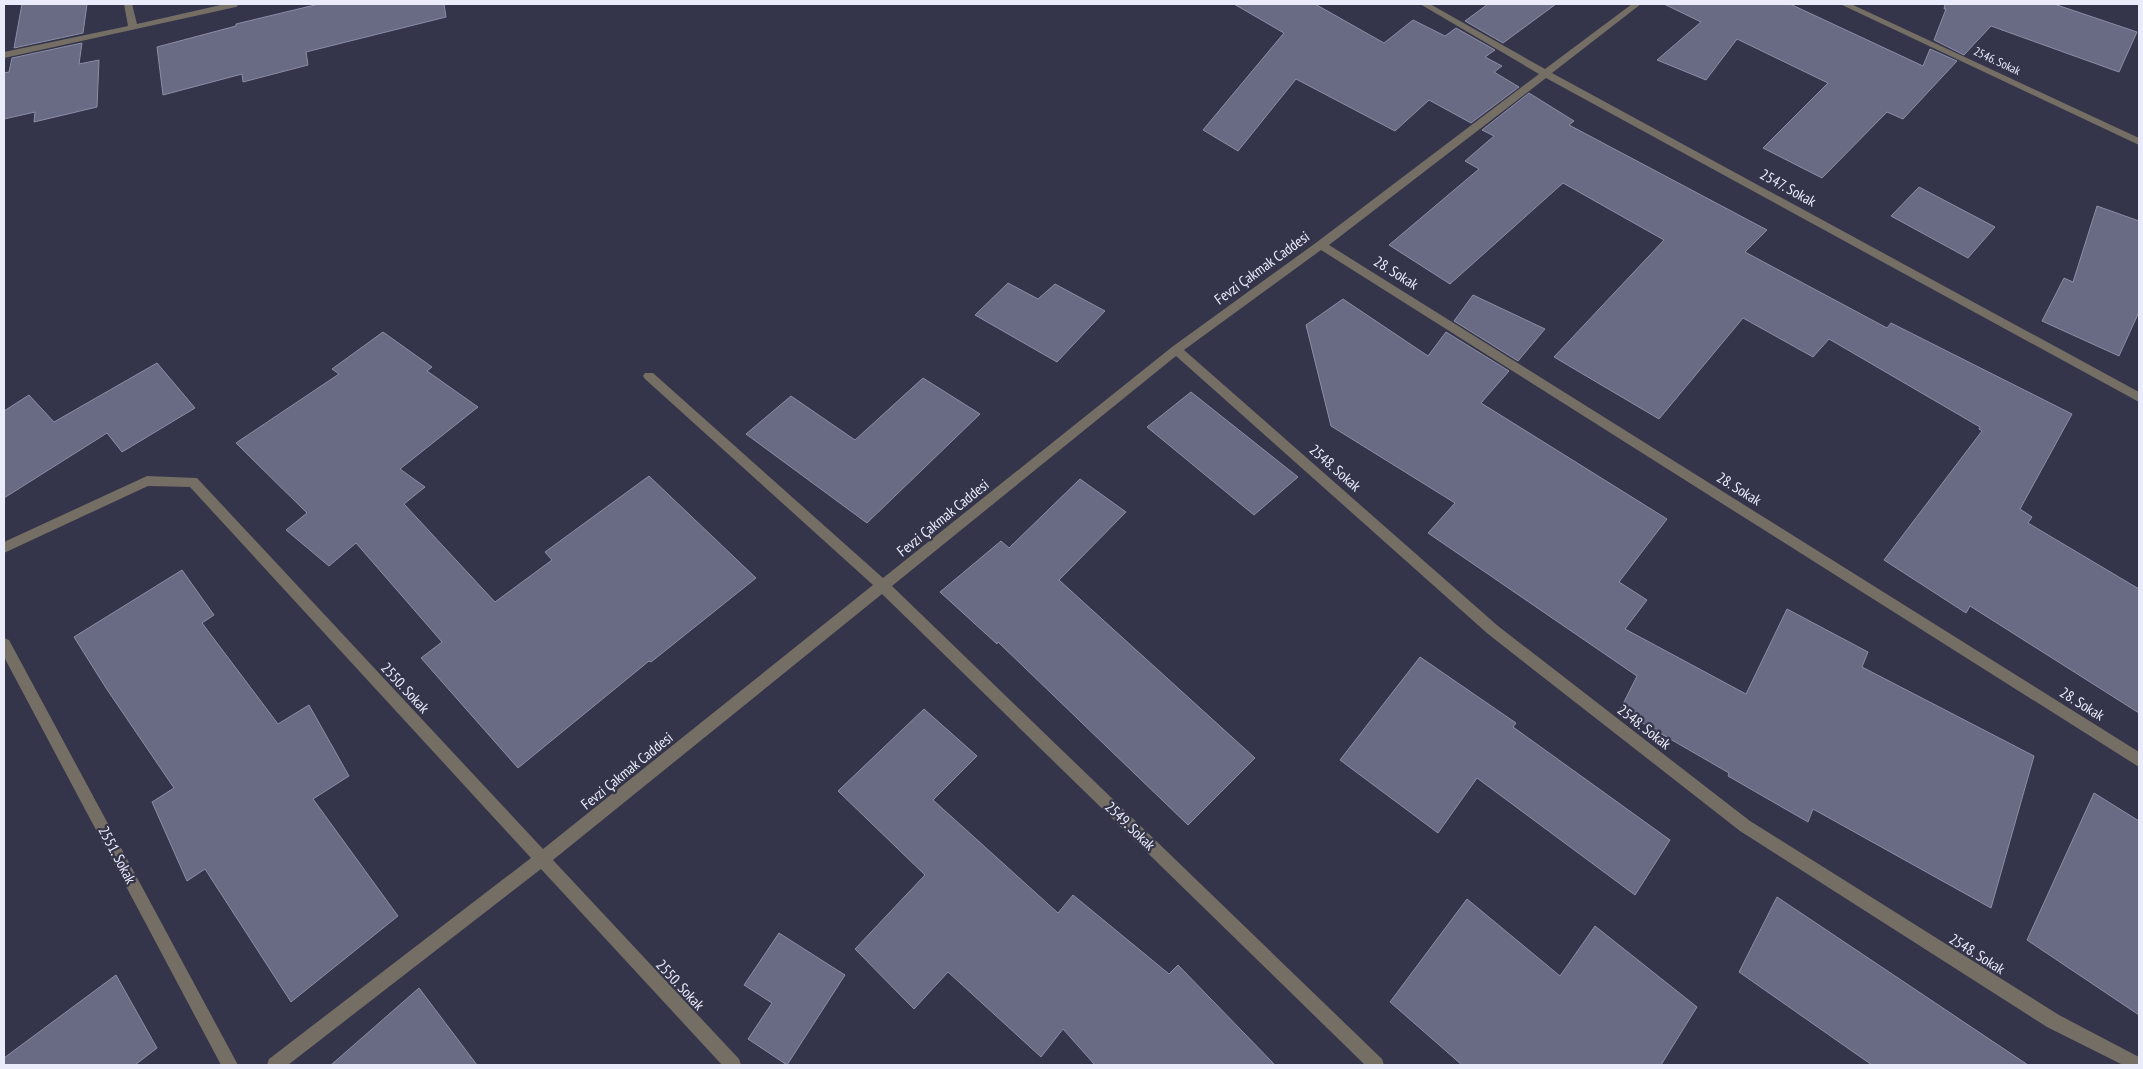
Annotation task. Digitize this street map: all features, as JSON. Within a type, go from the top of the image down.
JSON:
[{"type":"street","points":[[128,4],[133,28]]},
{"type":"street","points":[[4,54],[133,28],[236,4]]},
{"type":"street","name":"2547. Sokak","points":[[1424,4],[1546,74],[2139,396]]},
{"type":"street","name":"Fevzi Çakmak Caddesi","points":[[275,1065],[542,859],[1176,350],[1321,245],[1638,4]]},
{"type":"street","name":"2546. Sokak","points":[[1844,4],[2139,142]]},
{"type":"street","name":"28. Sokak","points":[[1321,245],[2139,760]]},
{"type":"street","name":"2548. Sokak","points":[[1176,350],[1493,630],[1745,826],[2053,1021],[2139,1065]]},
{"type":"street","name":"2549. Sokak","points":[[649,376],[883,586],[1376,1065]]},
{"type":"street","name":"2550. Sokak","points":[[4,548],[147,481],[193,482],[733,1065]]},
{"type":"street","name":"2551. Sokak","points":[[4,644],[230,1065]]},
{"type":"building","points":[[22,4],[87,4],[83,33],[14,48]]},
{"type":"building","points":[[319,4],[444,4],[446,17],[306,52],[308,65],[243,82],[242,74],[163,95],[157,47],[236,26],[236,24]]},
{"type":"building","points":[[1234,4],[1315,4],[1384,43],[1413,20],[1445,36],[1456,28],[1495,50],[1485,57],[1502,66],[1494,72],[1519,87],[1471,123],[1429,100],[1395,131],[1296,79],[1238,151],[1203,130],[1284,33]]},
{"type":"building","points":[[1488,4],[1556,4],[1503,43],[1465,21]]},
{"type":"building","points":[[1664,4],[1790,4],[1923,66],[1930,49],[1957,61],[1903,119],[1887,112],[1822,178],[1763,148],[1828,83],[1737,39],[1706,80],[1657,60],[1701,22]]},
{"type":"building","points":[[1945,4],[2054,4],[2137,32],[2119,72],[1991,26],[1964,55],[1934,40],[1946,9],[1944,9]]},
{"type":"building","points":[[82,43],[79,64],[99,60],[97,107],[34,122],[35,112],[4,119],[4,73],[9,72],[12,58]]},
{"type":"building","points":[[1529,93],[1574,121],[1569,125],[1767,230],[1745,252],[1887,328],[1891,323],[2072,414],[2020,509],[2032,517],[2028,523],[2139,589],[2139,713],[1970,606],[1966,613],[1884,560],[1982,431],[1979,429],[1980,427],[1829,339],[1813,357],[1743,318],[1659,419],[1554,357],[1664,240],[1563,183],[1450,284],[1389,245],[1479,169],[1465,161],[1494,136],[1482,130]]},
{"type":"building","points":[[1919,187],[1995,227],[1968,258],[1891,216]]},
{"type":"building","points":[[2097,206],[2139,221],[2139,312],[2119,356],[2042,321],[2064,278],[2073,282]]},
{"type":"building","points":[[1008,283],[1038,299],[1055,284],[1105,311],[1057,362],[975,315]]},
{"type":"building","points":[[1473,295],[1545,329],[1518,361],[1454,321]]},
{"type":"building","points":[[1343,299],[1428,356],[1446,332],[1509,371],[1481,403],[1667,519],[1619,582],[1647,600],[1625,629],[1746,694],[1787,609],[1868,652],[1862,667],[2034,756],[1991,908],[1813,809],[1808,822],[1728,776],[1729,773],[1620,710],[1637,676],[1428,533],[1455,503],[1331,426],[1306,325]]},
{"type":"building","points":[[383,332],[432,367],[427,371],[478,407],[400,469],[425,487],[404,504],[495,602],[552,560],[545,552],[649,476],[756,578],[651,662],[649,661],[518,768],[421,658],[442,642],[356,543],[329,566],[286,530],[307,513],[236,443],[339,374],[332,369]]},
{"type":"building","points":[[157,363],[195,408],[122,452],[107,433],[4,498],[4,411],[29,395],[54,422]]},
{"type":"building","points":[[923,378],[980,414],[867,523],[746,434],[791,396],[855,440]]},
{"type":"building","points":[[1191,392],[1298,477],[1254,515],[1147,427]]},
{"type":"building","points":[[1080,479],[1126,512],[1059,580],[1255,758],[1188,825],[998,642],[997,644],[940,592],[1001,541],[1009,548]]},
{"type":"building","points":[[182,570],[214,615],[202,623],[278,724],[309,705],[349,776],[313,799],[398,916],[291,1002],[205,869],[187,881],[152,802],[174,788],[74,637]]},
{"type":"building","points":[[1420,657],[1516,723],[1513,727],[1670,840],[1635,895],[1477,778],[1438,833],[1340,760]]},
{"type":"building","points":[[924,709],[977,756],[933,800],[1058,913],[1073,895],[1169,974],[1178,965],[1275,1065],[1095,1065],[1063,1029],[1041,1057],[948,972],[914,1009],[855,949],[925,875],[838,791]]},
{"type":"building","points":[[2094,793],[2139,821],[2139,1015],[2027,940]]},
{"type":"building","points":[[1777,897],[2028,1065],[1872,1065],[1739,972]]},
{"type":"building","points":[[1467,899],[1560,976],[1595,926],[1697,1007],[1661,1065],[1462,1065],[1390,1002]]},
{"type":"building","points":[[779,933],[845,975],[787,1065],[748,1039],[772,1003],[744,985]]},
{"type":"building","points":[[116,975],[157,1048],[135,1065],[4,1065],[4,1058]]},
{"type":"building","points":[[419,988],[477,1065],[331,1065]]}]
